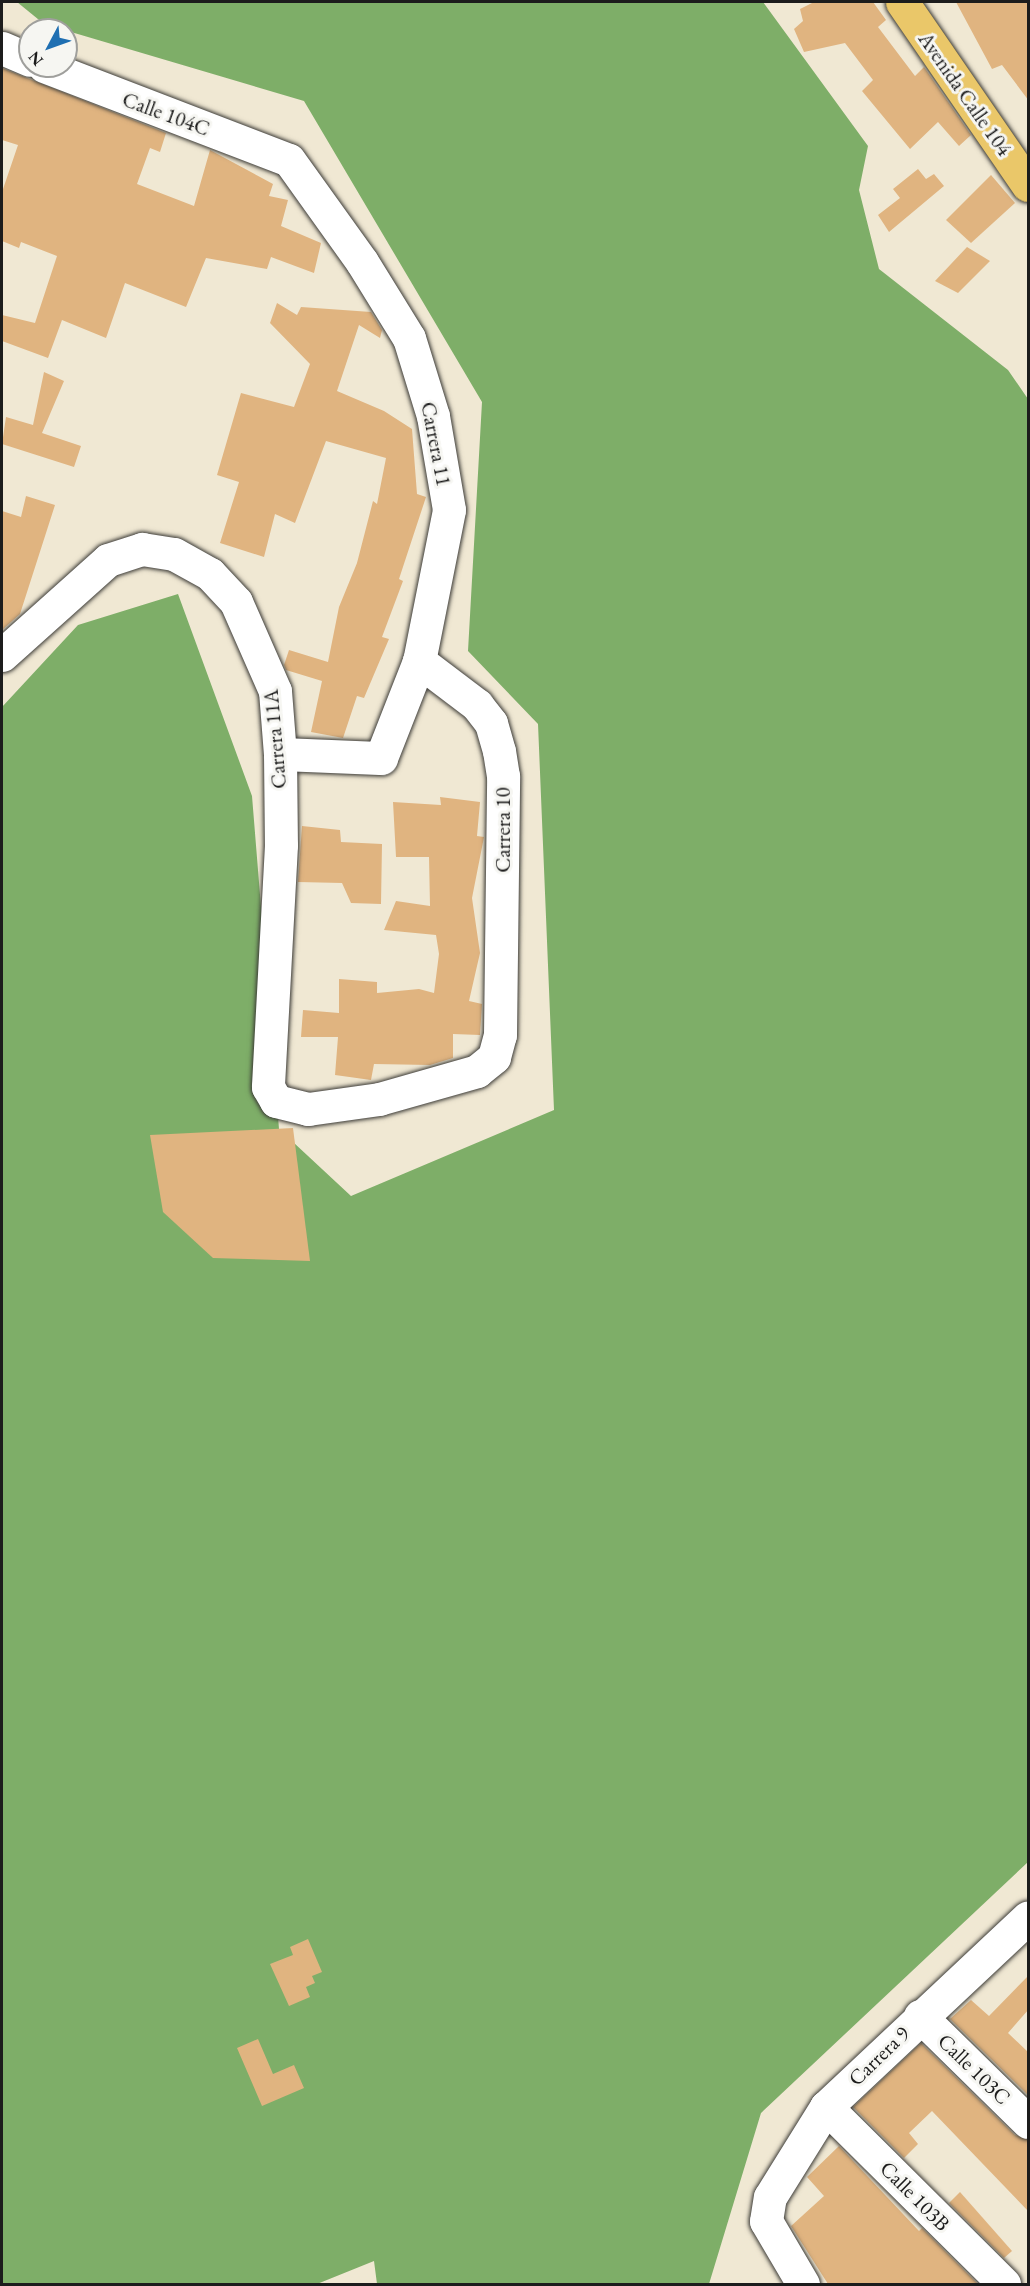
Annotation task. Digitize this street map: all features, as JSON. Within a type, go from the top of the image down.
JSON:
[{"type":"main road","name":"Avenida Calle 104","points":[[910,9],[1029,185]]},
{"type":"street","points":[[2,48],[18,55]]},
{"type":"street","name":"Calle 104C","points":[[75,78],[289,160]]},
{"type":"street","name":"Carrera 11","points":[[280,754],[381,758],[418,661],[449,510],[433,416],[409,338],[362,262],[289,160]]},
{"type":"street","name":"Carrera 11A","points":[[2,655],[108,560],[142,549],[174,554],[210,574],[236,602],[275,691],[280,754],[281,845],[268,1087],[276,1101],[308,1109]]},
{"type":"street","name":"Carrera 10","points":[[308,1109],[379,1100],[477,1071],[494,1057],[500,1035],[503,776],[500,751],[491,723],[477,705],[418,661]]},
{"type":"street","name":"Carrera 9","points":[[803,2284],[766,2221],[770,2197],[826,2107],[920,2016],[1026,1922]]},
{"type":"street","name":"Calle 103C","points":[[920,2016],[1029,2122]]},
{"type":"street","name":"Calle 103B","points":[[826,2107],[1004,2284]]},
{"type":"green space","points":[[17,2],[763,2],[868,146],[859,190],[879,269],[1008,370],[1028,399],[1028,1862],[761,2113],[709,2284],[377,2284],[374,2261],[317,2284],[2,2284],[2,707],[78,625],[178,594],[252,796],[279,1129],[351,1196],[554,1110],[538,724],[468,651],[482,402],[304,101],[78,34],[78,18],[37,18]]},
{"type":"building","points":[[814,2],[873,2],[886,20],[878,27],[915,76],[924,67],[971,135],[959,146],[938,122],[910,149],[862,91],[873,80],[845,43],[804,52],[794,29],[803,21],[800,9]]},
{"type":"building","points":[[956,2],[1029,2],[1029,101],[1002,65],[992,69]]},
{"type":"building","points":[[2,68],[18,74],[18,78],[27,78],[166,133],[160,152],[150,148],[137,184],[194,206],[210,150],[273,184],[269,196],[288,200],[281,226],[321,243],[314,273],[271,257],[267,269],[206,258],[186,307],[125,283],[106,338],[62,320],[48,358],[2,341],[2,315],[35,323],[57,256],[21,242],[19,248],[2,241],[2,192],[18,145],[2,140]]},
{"type":"building","points":[[918,169],[926,179],[934,174],[944,186],[889,232],[878,215],[900,198],[893,189]]},
{"type":"building","points":[[991,175],[1015,203],[971,243],[946,220]]},
{"type":"building","points":[[967,247],[990,261],[958,293],[935,281]]},
{"type":"building","points":[[277,303],[297,315],[301,307],[371,312],[382,330],[380,338],[359,325],[337,391],[384,411],[412,429],[417,494],[426,497],[399,579],[403,581],[382,637],[389,639],[364,698],[357,696],[343,738],[311,732],[322,681],[286,670],[284,665],[289,650],[328,662],[339,607],[357,563],[373,501],[377,504],[386,458],[326,441],[295,523],[275,514],[264,557],[220,543],[239,482],[217,475],[241,393],[294,407],[310,364],[270,323]]},
{"type":"building","points":[[44,372],[64,381],[42,433],[81,446],[74,467],[2,444],[6,417],[33,425]]},
{"type":"building","points":[[26,496],[55,505],[20,614],[2,630],[2,511],[21,517]]},
{"type":"building","points":[[440,797],[480,802],[477,836],[484,837],[472,898],[480,953],[469,1001],[482,1004],[480,1035],[453,1034],[453,1058],[430,1065],[374,1064],[371,1080],[335,1075],[338,1037],[301,1037],[303,1010],[339,1013],[339,979],[377,982],[377,993],[419,989],[434,993],[439,954],[436,935],[384,930],[396,901],[430,906],[429,857],[396,857],[393,802],[441,805]]},
{"type":"building","points":[[302,826],[340,830],[341,842],[382,844],[381,904],[351,903],[342,883],[298,882]]},
{"type":"building","points":[[293,1128],[310,1261],[213,1258],[163,1212],[150,1135]]},
{"type":"building","points":[[308,1939],[322,1972],[312,1976],[315,1983],[306,1987],[310,1997],[289,2006],[270,1964],[293,1955],[290,1947]]},
{"type":"building","points":[[1029,1975],[1029,2009],[1008,2033],[1029,2053],[1029,2096],[950,2019],[971,2000],[989,2016]]},
{"type":"building","points":[[258,2039],[273,2074],[294,2065],[304,2088],[262,2106],[237,2048]]},
{"type":"building","points":[[921,2043],[1015,2135],[1029,2140],[1029,2212],[932,2111],[909,2133],[918,2144],[904,2158],[853,2107]]},
{"type":"building","points":[[839,2146],[919,2231],[922,2228],[978,2284],[828,2284],[791,2226],[824,2196],[807,2177]]},
{"type":"building","points":[[960,2192],[1012,2251],[1004,2258],[949,2203]]}]
